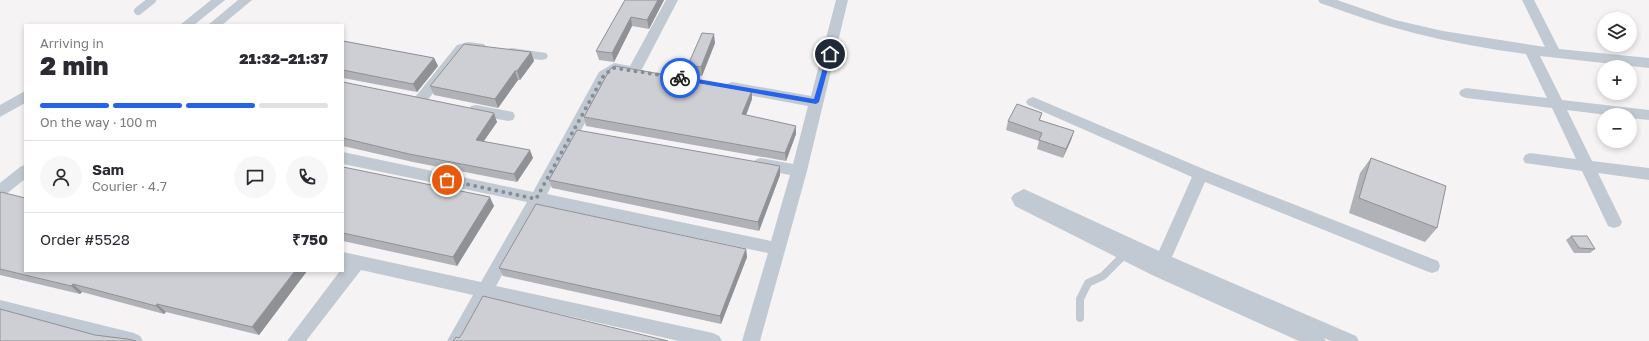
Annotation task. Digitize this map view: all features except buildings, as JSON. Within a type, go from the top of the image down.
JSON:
[{"type":"street","points":[[187,24],[219,0]]},
{"type":"street","points":[[215,24],[246,0]]},
{"type":"street","points":[[635,70],[672,0]]},
{"type":"street","points":[[751,341],[776,248],[799,171],[816,102],[830,54],[842,0]]},
{"type":"street","points":[[1324,0],[1413,29],[1462,40],[1531,51],[1649,63]]},
{"type":"street","points":[[1528,0],[1554,53]]},
{"type":"street","points":[[421,99],[462,48],[468,46],[541,56]]},
{"type":"street","points":[[1531,51],[1614,222]]},
{"type":"street","points":[[456,341],[484,289],[575,131],[604,75],[614,68],[651,73]]},
{"type":"street","points":[[722,85],[816,102]]},
{"type":"street","points":[[1466,93],[1649,115]]},
{"type":"street","points":[[406,96],[435,102]]},
{"type":"street","points":[[0,112],[24,97]]},
{"type":"street","points":[[1033,102],[1201,174],[1432,266]]},
{"type":"street","points":[[464,108],[508,116]]},
{"type":"street","points":[[575,131],[590,133]]},
{"type":"street","points":[[344,158],[776,248]]},
{"type":"street","points":[[1530,159],[1649,174]]},
{"type":"street","points":[[745,161],[799,171]]},
{"type":"street","points":[[0,191],[24,172]]},
{"type":"street","points":[[1160,265],[1201,174]]},
{"type":"street","points":[[1317,341],[1160,265],[1024,195],[1019,198],[1020,202],[1125,254],[1160,265],[1350,341]]},
{"type":"street","points":[[344,269],[350,260],[713,341]]},
{"type":"street","points":[[296,341],[342,272]]},
{"type":"street","points":[[0,307],[134,341]]},
{"type":"lane","points":[[138,11],[152,0]]},
{"type":"lane","points":[[1080,318],[1080,299],[1088,283],[1103,276],[1125,254]]},
{"type":"way so far","points":[[447,180],[536,199],[575,131],[604,75],[614,68],[680,78]]},
{"type":"route","points":[[680,78],[816,102],[830,54]]}]
